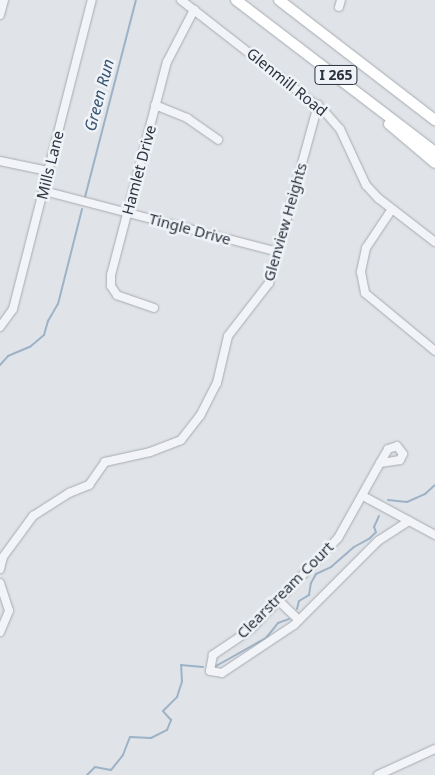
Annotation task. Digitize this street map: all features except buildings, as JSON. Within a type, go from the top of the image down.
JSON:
[{"type":"highway","name":"I 265","points":[[236,0],[435,152]]},
{"type":"highway","name":"I 265","points":[[279,0],[435,120]]},
{"type":"highway","points":[[327,68],[435,163]]},
{"type":"street","points":[[0,14],[4,0]]},
{"type":"street","name":"Mills Lane","points":[[0,327],[13,309],[92,0]]},
{"type":"street","name":"Glenmill Road","points":[[181,0],[318,105],[340,129],[366,185],[392,209],[435,242]]},
{"type":"street","name":"Hamlet Drive","points":[[154,308],[121,298],[112,286],[111,275],[172,48],[194,10]]},
{"type":"street","name":"Glenview Heights","points":[[0,569],[4,557],[33,516],[69,492],[89,485],[105,462],[150,452],[181,440],[210,400],[221,368],[224,343],[262,296],[278,252],[318,105]]},
{"type":"street","points":[[155,106],[187,118],[218,140]]},
{"type":"street","points":[[0,160],[48,171]]},
{"type":"street","name":"Tingle Drive","points":[[44,191],[278,252]]},
{"type":"street","points":[[392,209],[366,248],[361,272],[365,293],[435,351]]},
{"type":"street","name":"Clearstream Court","points":[[380,463],[338,538],[244,634],[213,655],[210,671],[222,673],[299,620],[378,541],[409,521]]},
{"type":"street","points":[[363,496],[435,536]]},
{"type":"street","points":[[0,583],[9,611],[0,632]]},
{"type":"street","points":[[278,600],[299,620]]},
{"type":"street","points":[[378,775],[389,773],[435,749]]},
{"type":"waterway","name":"Green Run","points":[[85,197],[136,0]]},
{"type":"waterway","name":"Green Run","points":[[0,365],[8,356],[31,346],[44,335],[48,321],[58,304],[82,209]]},
{"type":"waterway","points":[[388,500],[407,502],[425,494],[435,485]]},
{"type":"waterway","points":[[297,609],[299,601],[309,595],[311,583],[316,574],[331,567],[354,547],[370,538],[376,532],[374,527],[379,516]]},
{"type":"waterway","points":[[216,666],[266,638],[278,623],[289,619]]},
{"type":"waterway","points":[[87,775],[95,767],[111,770],[123,755],[130,737],[151,738],[167,730],[171,720],[163,711],[177,697],[182,682],[181,665],[203,667]]}]
